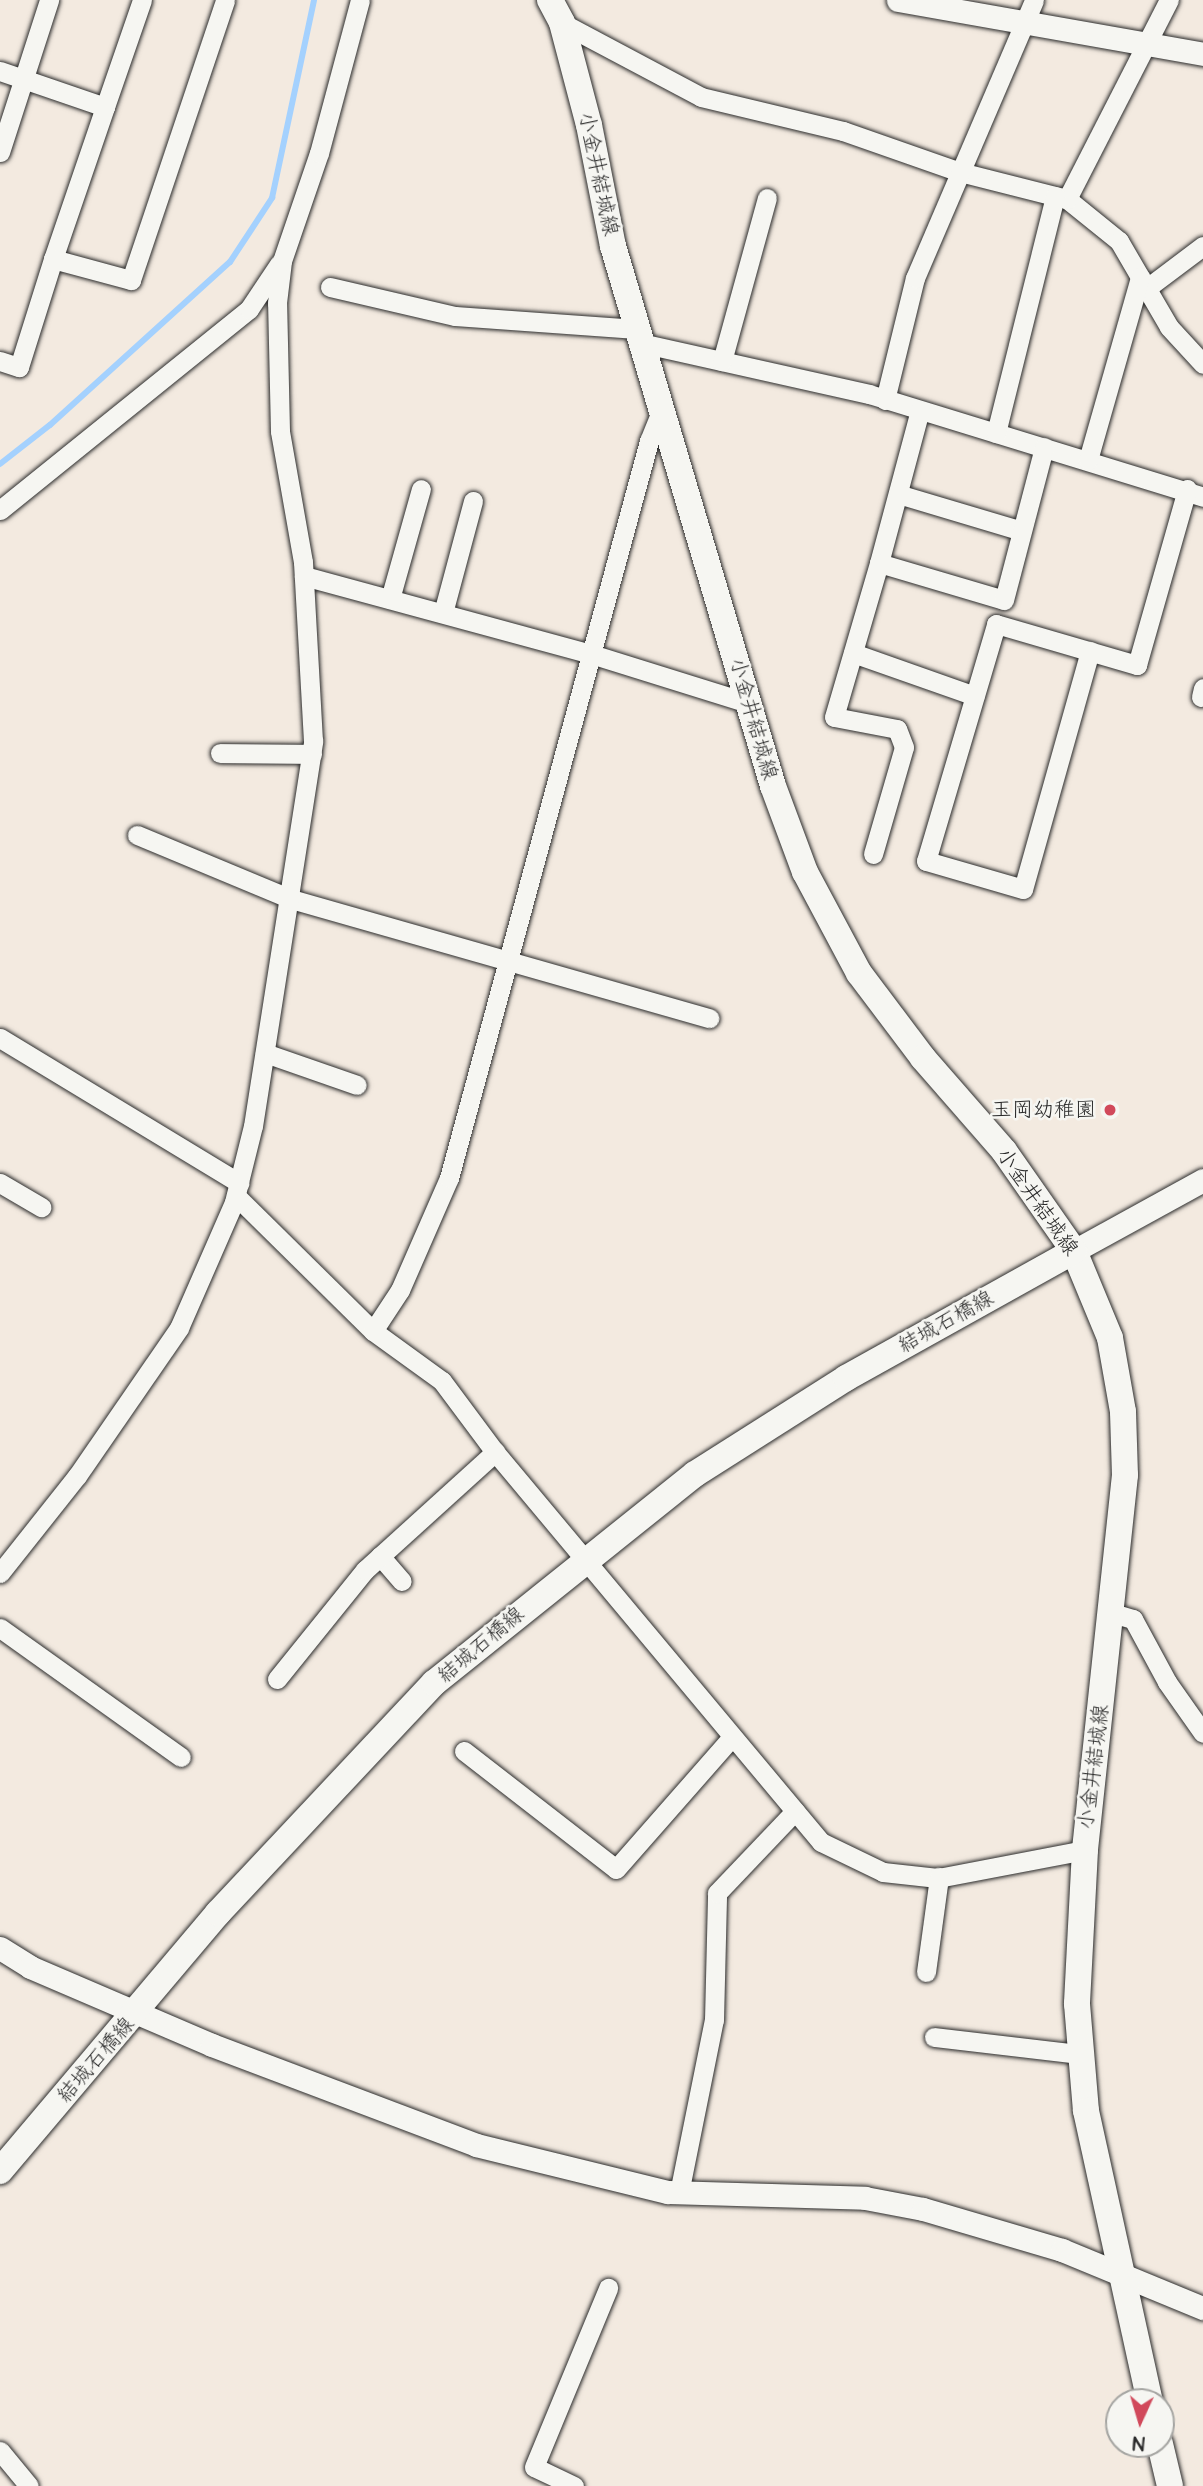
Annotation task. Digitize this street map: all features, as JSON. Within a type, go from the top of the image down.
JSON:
[{"type":"main road","name":"小金井結城線","points":[[556,11],[589,125],[613,246],[639,336],[748,703],[805,872],[859,972],[923,1058],[1004,1151],[1074,1251],[1110,1338],[1123,1412],[1125,1475],[1077,1945],[1079,2054],[1086,2111],[1147,2388]]},
{"type":"main road","name":"結城石橋線","points":[[0,2171],[137,2013],[226,1903],[415,1702],[587,1557],[695,1474],[761,1430],[1074,1251]]},
{"type":"main road","points":[[1163,2458],[1170,2486]]},
{"type":"street","points":[[0,152],[49,0]]},
{"type":"street","points":[[0,361],[19,367],[142,0]]},
{"type":"street","points":[[53,259],[131,280],[225,0]]},
{"type":"street","points":[[0,1573],[150,1375],[179,1328],[237,1190],[265,1053],[312,754],[304,576],[280,431],[277,303],[282,261],[319,153],[360,0]]},
{"type":"street","points":[[898,0],[1203,54]]},
{"type":"street","points":[[885,400],[915,278],[1034,0]]},
{"type":"street","points":[[996,433],[1061,197],[1168,0]]},
{"type":"street","points":[[556,11],[701,97],[843,131],[960,172],[1061,197],[1119,241],[1170,327],[1203,364]]},
{"type":"street","points":[[0,71],[105,107]]},
{"type":"street","points":[[722,361],[767,198]]},
{"type":"street","points":[[1088,460],[1143,283],[1203,246]]},
{"type":"street","points":[[0,510],[249,309],[282,261]]},
{"type":"street","points":[[330,287],[454,316],[639,336],[722,361],[885,400],[1195,493],[1137,665],[1090,651],[996,624],[926,861],[1023,889],[1090,651]]},
{"type":"street","points":[[373,1331],[400,1290],[449,1178],[649,441],[662,409]]},
{"type":"street","points":[[873,854],[904,747],[897,729],[834,717],[920,410]]},
{"type":"street","points":[[879,563],[1004,600],[1044,447]]},
{"type":"street","points":[[390,599],[421,489]]},
{"type":"street","points":[[898,494],[1022,531]]},
{"type":"street","points":[[443,613],[473,501]]},
{"type":"street","points":[[304,576],[591,654],[748,703]]},
{"type":"street","points":[[853,653],[975,696]]},
{"type":"street","points":[[220,754],[312,754]]},
{"type":"street","points":[[137,835],[291,899],[507,963],[709,1018]]},
{"type":"street","points":[[0,1038],[237,1190],[373,1331],[442,1381],[495,1452],[587,1557],[731,1738],[821,1842],[883,1872],[939,1877],[1085,1850]]},
{"type":"street","points":[[265,1053],[357,1085]]},
{"type":"street","points":[[1074,1251],[1203,1180]]},
{"type":"street","points":[[0,1183],[41,1208]]},
{"type":"street","points":[[277,1679],[380,1556],[495,1452]]},
{"type":"street","points":[[380,1556],[402,1581]]},
{"type":"street","points":[[1112,1614],[1133,1619],[1167,1682],[1203,1732]]},
{"type":"street","points":[[0,1628],[181,1757]]},
{"type":"street","points":[[464,1751],[616,1869],[731,1738]]},
{"type":"street","points":[[679,2193],[714,2020],[717,1893],[795,1811]]},
{"type":"street","points":[[926,1972],[939,1877]]},
{"type":"street","points":[[0,1948],[137,2013],[476,2145],[679,2193],[865,2198],[923,2209],[1119,2271],[1203,2308]]},
{"type":"street","points":[[934,2037],[1079,2054]]},
{"type":"street","points":[[574,2486],[534,2467],[608,2288]]},
{"type":"street","points":[[0,2451],[29,2486]]},
{"type":"waterway","points":[[0,464],[50,425],[230,262],[272,198],[314,0]]},
{"type":"place","name":"玉岡幼稚園","points":[[1110,1110]]}]
